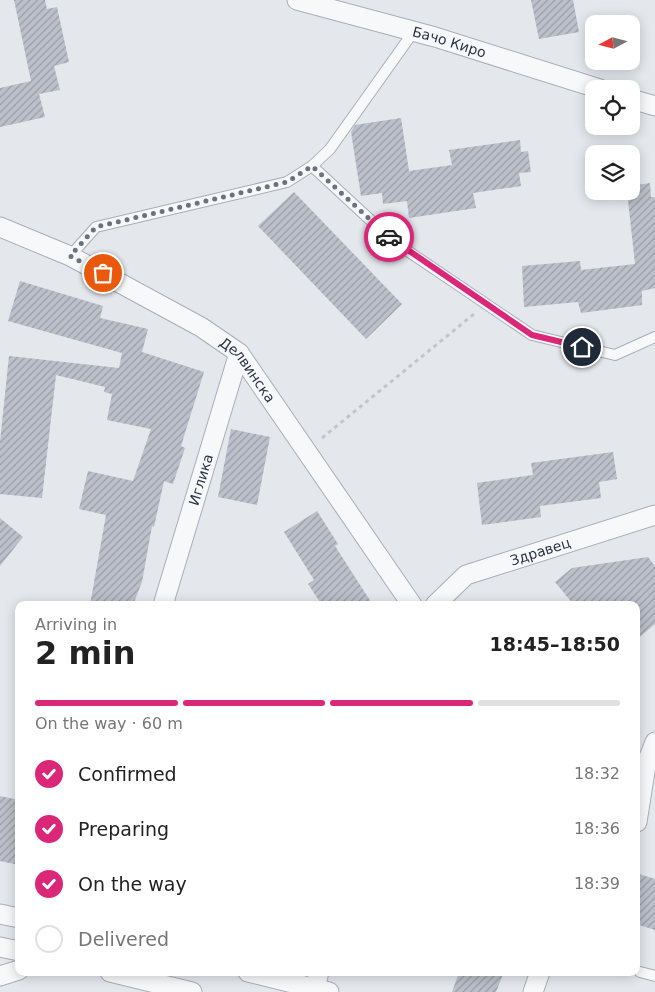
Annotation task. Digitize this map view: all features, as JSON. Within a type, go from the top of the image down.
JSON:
[{"type":"street","name":"Бачо Киро","points":[[297,0],[414,31],[585,84]]},
{"type":"street","points":[[640,102],[655,106]]},
{"type":"street","name":"Делвинска","points":[[0,227],[70,256],[201,327],[239,353],[409,601]]},
{"type":"street","name":"Иглика","points":[[163,601],[239,353]]},
{"type":"street","name":"Здравец","points":[[438,601],[466,575],[655,515]]},
{"type":"street","points":[[640,803],[646,765],[655,742]]},
{"type":"street","points":[[640,820],[655,813]]},
{"type":"street","points":[[0,914],[15,917]]},
{"type":"street","points":[[0,947],[15,950]]},
{"type":"street","points":[[0,976],[15,971]]},
{"type":"street","points":[[126,976],[192,992]]},
{"type":"street","points":[[268,976],[319,986]]},
{"type":"street","points":[[533,992],[539,976]]},
{"type":"lane","points":[[70,256],[96,227],[287,182],[312,166],[330,149],[414,31]]},
{"type":"lane","points":[[312,166],[393,240],[532,335],[615,355],[655,337]]},
{"type":"lane","points":[[640,972],[655,976]]},
{"type":"path","points":[[306,451],[487,304]]},
{"type":"building","points":[[14,0],[45,0],[47,9],[57,7],[69,62],[54,66],[60,90],[39,94],[45,117],[0,127],[0,88],[31,81]]},
{"type":"building","points":[[531,0],[573,0],[579,32],[539,39]]},
{"type":"building","points":[[401,118],[409,171],[452,165],[449,150],[520,140],[521,152],[528,151],[531,172],[519,173],[521,186],[473,193],[476,208],[409,218],[407,201],[383,204],[382,193],[361,196],[351,132],[355,125]]},
{"type":"building","points":[[650,183],[651,197],[655,197],[655,288],[642,291],[642,305],[581,313],[578,302],[524,307],[522,266],[580,261],[581,270],[635,264],[628,200],[640,200],[640,185]]},
{"type":"building","points":[[294,192],[402,304],[366,339],[258,226]]},
{"type":"building","points":[[20,281],[103,306],[100,318],[148,329],[142,352],[204,372],[181,446],[185,448],[173,484],[164,481],[154,527],[152,526],[142,582],[135,601],[91,601],[106,515],[79,509],[88,471],[133,481],[151,429],[107,420],[112,394],[104,392],[105,387],[56,375],[42,498],[0,494],[0,442],[9,356],[119,368],[122,353],[8,321]]},
{"type":"building","points":[[231,429],[270,437],[257,505],[218,497]]},
{"type":"building","points":[[613,452],[617,479],[599,482],[601,498],[540,506],[541,517],[482,525],[477,483],[533,475],[531,463]]},
{"type":"building","points":[[317,511],[338,544],[335,546],[370,601],[319,601],[308,584],[314,580],[284,532]]},
{"type":"building","points":[[0,518],[23,537],[0,566]]},
{"type":"building","points":[[648,557],[655,566],[655,624],[640,637],[640,601],[571,601],[555,582],[572,568]]},
{"type":"building","points":[[0,796],[15,799],[15,864],[0,861]]},
{"type":"building","points":[[640,874],[655,879],[655,930],[640,925]]},
{"type":"building","points":[[458,976],[502,976],[496,992],[452,992]]},
{"type":"way so far","points":[[103,273],[70,256],[96,227],[287,182],[312,166],[389,237]]},
{"type":"route","points":[[389,237],[532,335],[582,347]]}]
